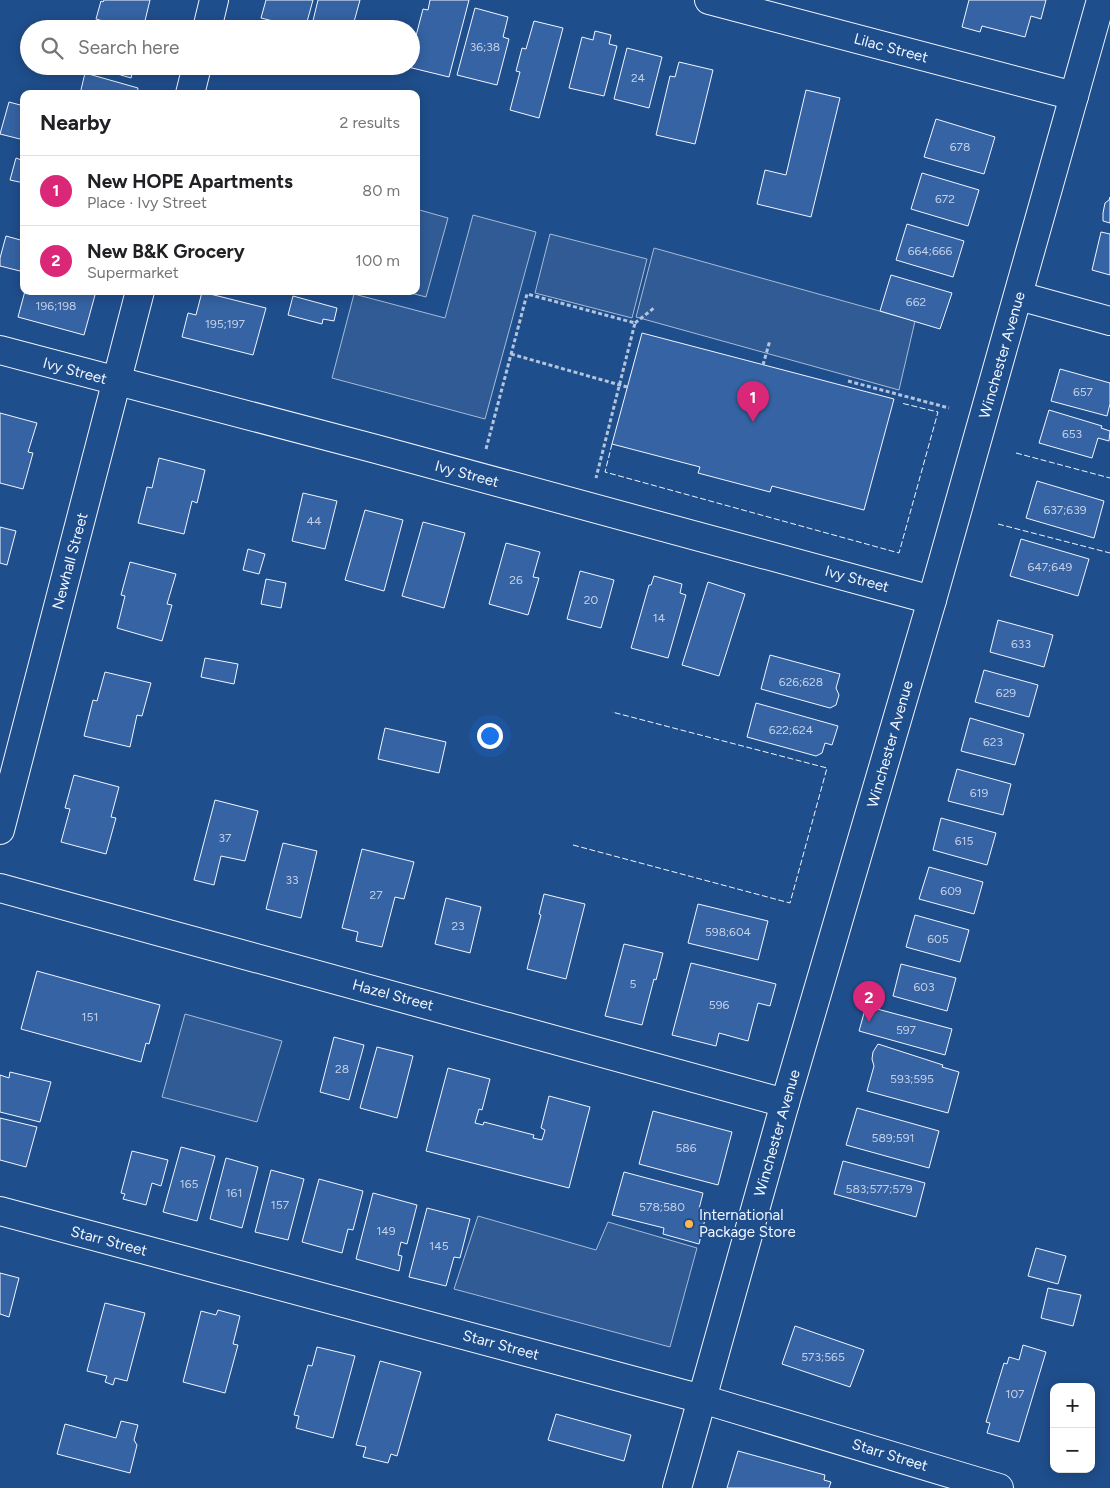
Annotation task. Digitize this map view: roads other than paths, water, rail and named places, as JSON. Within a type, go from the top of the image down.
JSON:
[{"type":"street","points":[[209,20],[214,0]]},
{"type":"street","name":"Lilac Street","points":[[709,0],[1074,96]]},
{"type":"street","name":"Winchester Avenue","points":[[677,1488],[785,1103],[932,600],[1101,0]]},
{"type":"street","points":[[191,90],[195,75]]},
{"type":"street","name":"Newhall Street","points":[[0,830],[139,295]]},
{"type":"street","points":[[1018,296],[1110,321]]},
{"type":"street","name":"Ivy Street","points":[[0,350],[932,600]]},
{"type":"street","name":"Hazel Street","points":[[0,888],[785,1103]]},
{"type":"street","name":"Starr Street","points":[[0,1211],[702,1399],[999,1488]]},
{"type":"place","name":"New HOPE Apartments","points":[[753,422]]},
{"type":"place","name":"New B&K Grocery","points":[[869,1022]]},
{"type":"place","name":"International Package Store","points":[[689,1224]]}]
